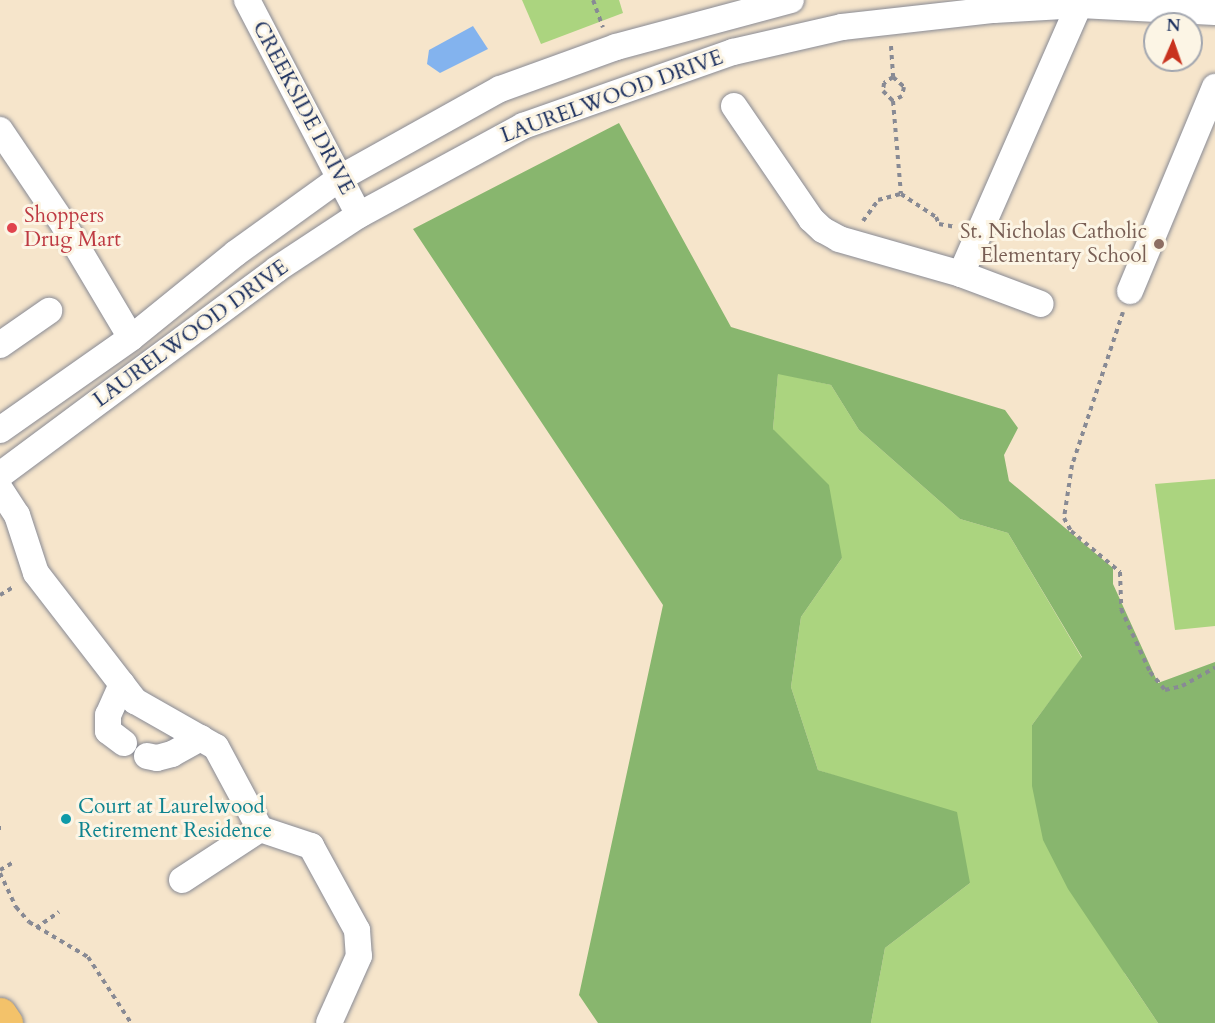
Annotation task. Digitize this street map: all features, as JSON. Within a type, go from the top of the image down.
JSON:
[{"type":"main road","points":[[0,1014],[6,1023]]},
{"type":"street","name":"CREEKSIDE DRIVE","points":[[247,0],[359,215]]},
{"type":"street","name":"LAURELWOOD DRIVE","points":[[0,430],[131,338],[236,254],[340,178],[500,90],[616,47],[782,1]]},
{"type":"street","points":[[782,1],[787,37]]},
{"type":"street","name":"LAURELWOOD DRIVE","points":[[0,475],[277,269],[359,215],[524,126],[630,86],[787,37],[903,18],[1081,2],[1215,12]]},
{"type":"street","points":[[961,274],[1081,2]]},
{"type":"street","points":[[1130,291],[1215,87]]},
{"type":"street","points":[[734,106],[811,219],[831,234],[961,274],[1041,304]]},
{"type":"street","points":[[0,130],[64,225],[131,338]]},
{"type":"street","points":[[0,345],[49,311]]},
{"type":"street","points":[[0,489],[17,515],[33,568],[135,701],[216,747],[260,829],[311,846],[357,930],[359,956],[328,1023]]},
{"type":"street","points":[[122,684],[108,715],[108,730],[124,743]]},
{"type":"street","points":[[147,756],[157,758],[172,754],[201,738]]},
{"type":"street","points":[[182,880],[260,829]]},
{"type":"path","points":[[593,0],[602,26]]},
{"type":"path","points":[[891,39],[893,77],[904,87],[902,96],[893,101]]},
{"type":"path","points":[[893,77],[884,83],[883,91],[893,101],[902,194]]},
{"type":"path","points":[[851,242],[878,200],[902,194],[936,217],[939,224],[946,228],[954,226],[976,239]]},
{"type":"path","points":[[1130,291],[1072,465],[1064,518],[1071,531],[1120,572],[1121,609],[1150,672],[1166,690],[1182,686],[1215,668]]},
{"type":"path","points":[[12,863],[0,872],[16,907],[36,928],[88,957],[131,1023]]},
{"type":"path","points":[[36,928],[59,912]]},
{"type":"green space","points":[[522,0],[619,0],[623,13],[541,44]]},
{"type":"green space","points":[[619,123],[731,327],[1005,410],[1018,428],[1004,455],[1009,481],[1113,568],[1113,584],[1158,683],[1215,662],[1215,1023],[1158,1023],[1068,889],[1043,840],[1032,786],[1032,725],[1082,657],[1008,533],[960,519],[859,430],[831,385],[778,374],[773,429],[829,485],[842,558],[801,617],[791,687],[818,770],[957,812],[970,883],[885,948],[871,1023],[598,1023],[579,995],[663,605],[413,229]]},
{"type":"green space","points":[[778,373],[831,385],[859,430],[960,519],[1008,533],[1082,658],[1032,725],[1125,974],[1158,1023],[871,1023],[885,948],[970,883],[880,791],[818,770],[791,687],[801,617],[842,558],[773,429]]},
{"type":"green space","points":[[1215,479],[1215,626],[1175,630],[1155,484]]},
{"type":"water","points":[[473,26],[488,49],[440,73],[427,64],[429,50]]},
{"type":"place","name":"Shoppers Drug Mart","points":[[12,228]]},
{"type":"place","name":"St. Nicholas Catholic Elementary School","points":[[1159,244]]},
{"type":"place","name":"Court at Laurelwood Retirement Residence","points":[[66,819]]}]
